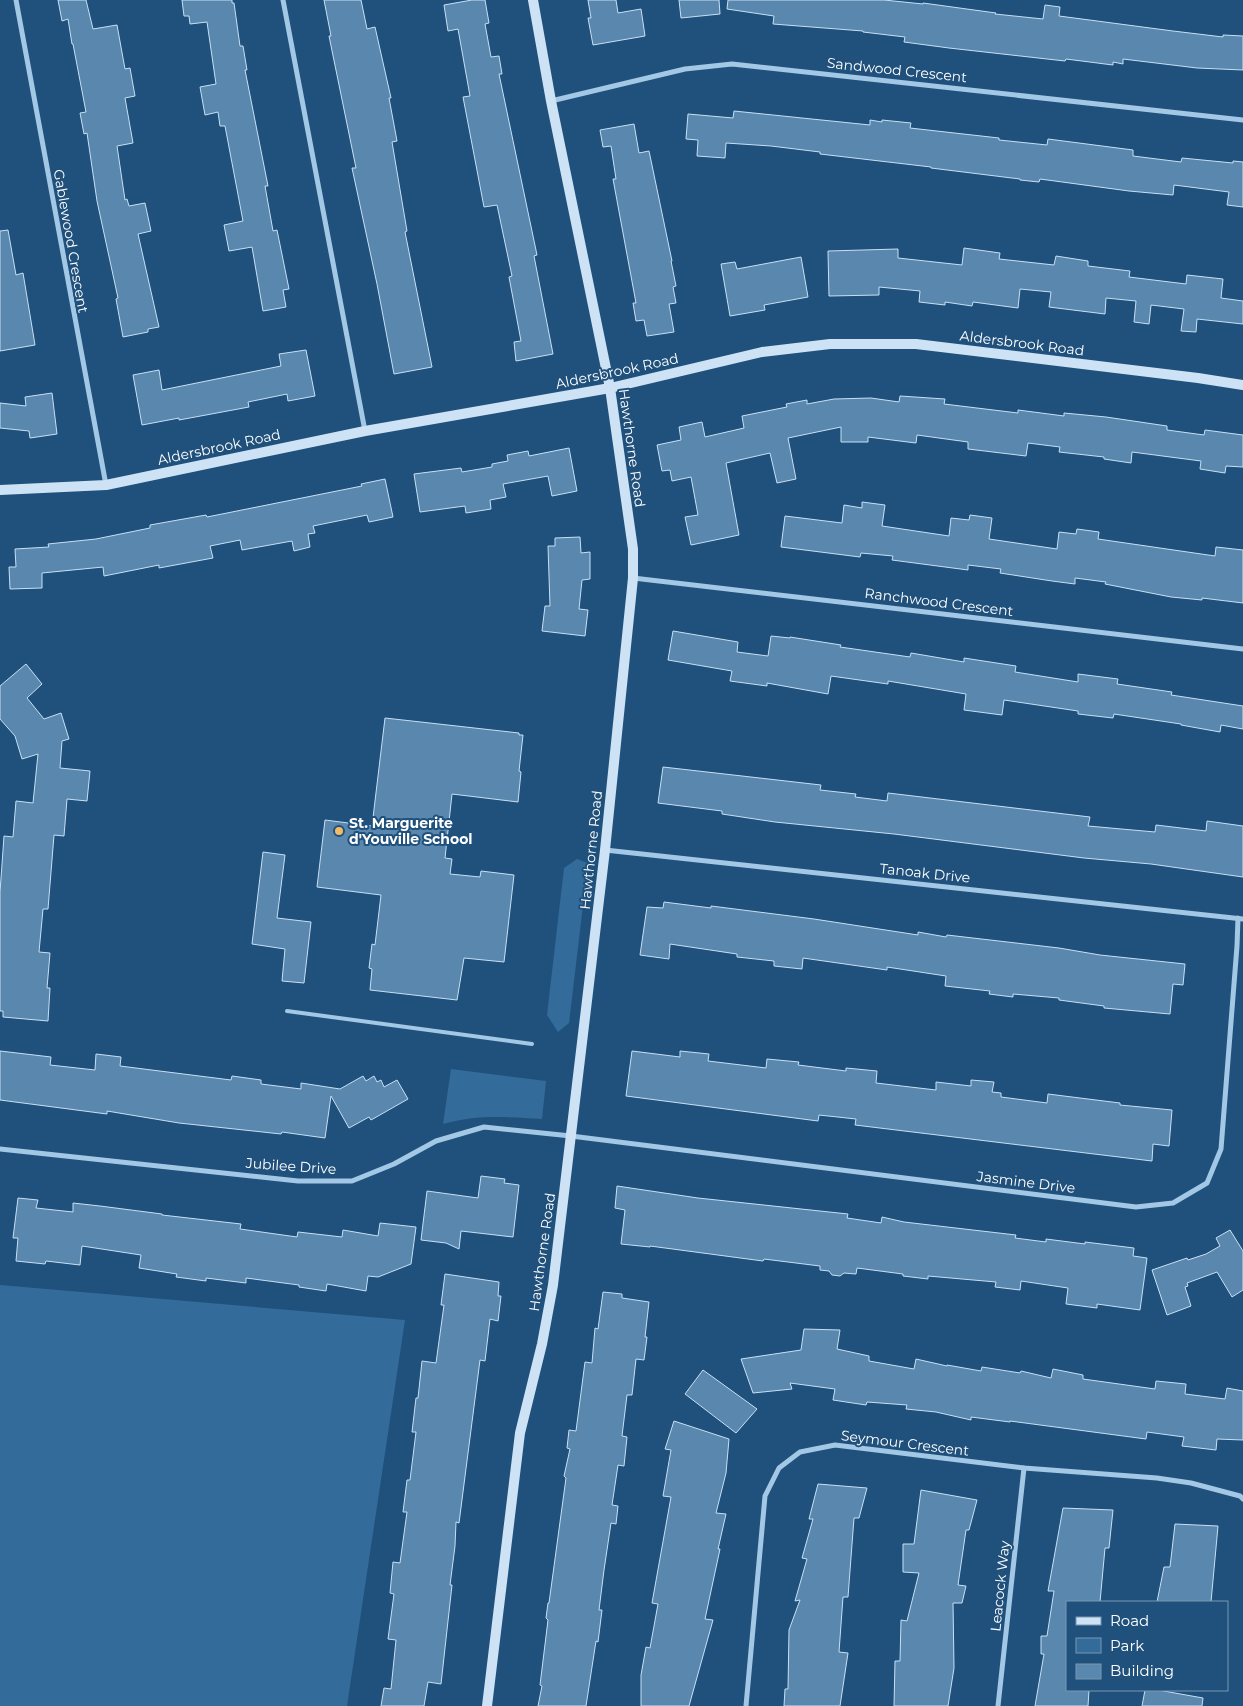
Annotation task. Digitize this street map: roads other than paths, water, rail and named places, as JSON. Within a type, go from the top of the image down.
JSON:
[{"type":"street","name":"Gablewood Crescent","points":[[16,0],[106,485]]},
{"type":"street","points":[[283,0],[365,431]]},
{"type":"street","name":"Hawthorne Road","points":[[487,1706],[520,1433],[542,1344],[552,1285],[605,850],[633,578],[633,549],[610,388],[551,101],[533,0]]},
{"type":"street","name":"Sandwood Crescent","points":[[551,101],[686,69],[732,64],[1243,120]]},
{"type":"street","name":"Aldersbrook Road","points":[[0,490],[106,485],[365,431],[610,388],[762,352],[830,344],[916,344],[1198,378],[1243,386]]},
{"type":"street","name":"Ranchwood Crescent","points":[[633,578],[1243,649]]},
{"type":"street","name":"Tanoak Drive","points":[[605,850],[1240,918]]},
{"type":"street","name":"Jasmine Drive","points":[[571,1136],[1136,1207],[1173,1203],[1208,1183],[1221,1148],[1240,918]]},
{"type":"street","name":"Jubilee Drive","points":[[0,1148],[298,1181],[352,1181],[394,1164],[436,1141],[484,1126],[571,1136]]},
{"type":"street","name":"Seymour Crescent","points":[[746,1706],[765,1496],[779,1468],[800,1452],[835,1445],[1024,1468],[1156,1478],[1191,1483],[1240,1496],[1243,1499]]},
{"type":"street","name":"Leacock Way","points":[[998,1706],[1024,1468]]},
{"type":"lane","points":[[287,1011],[532,1044]]},
{"type":"place","name":"St. Marguerite d'Youville School","points":[[339,831]]}]
